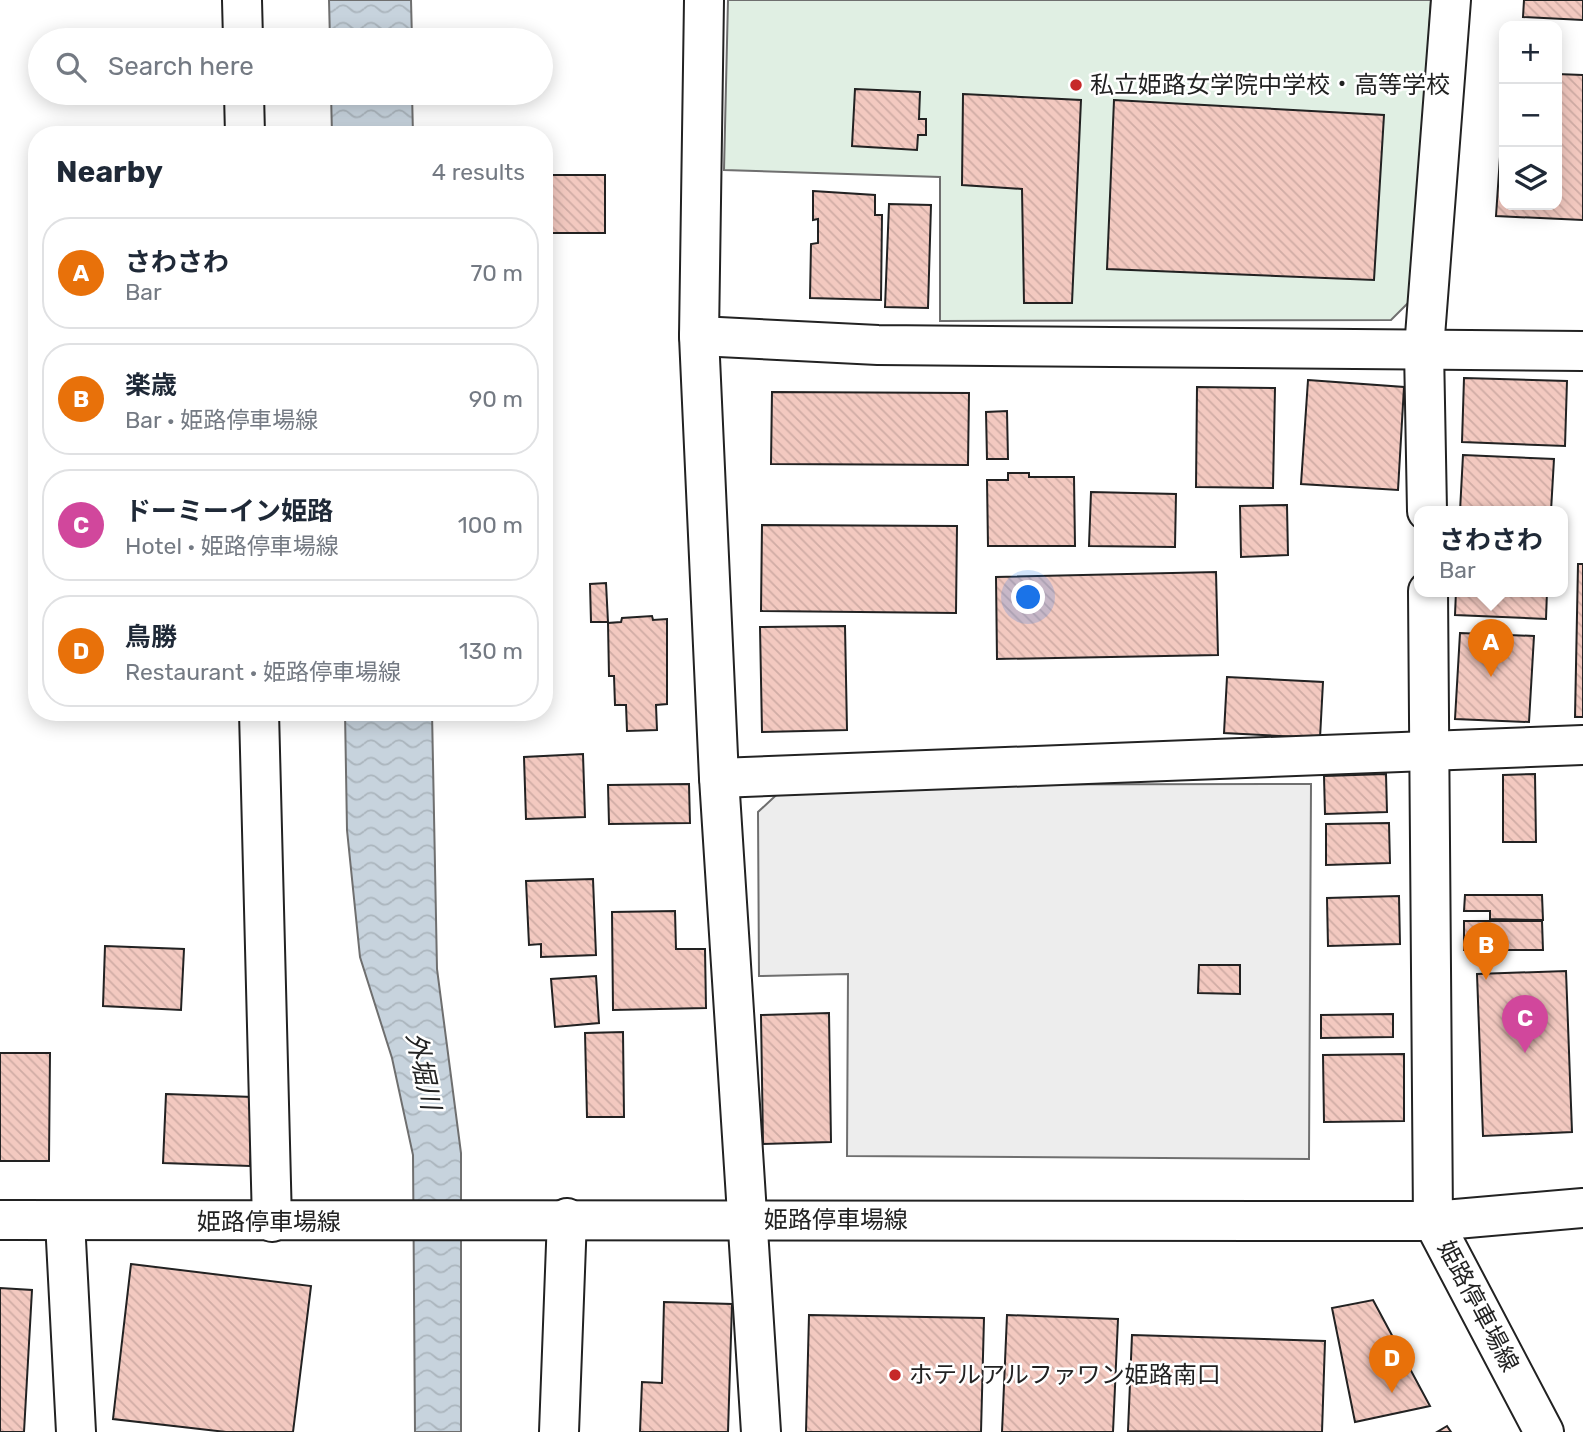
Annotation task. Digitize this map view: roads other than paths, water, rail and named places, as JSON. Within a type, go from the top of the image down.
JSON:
[{"type":"street","points":[[242,0],[243,28]]},
{"type":"street","points":[[704,0],[699,337],[719,778],[761,1432]]},
{"type":"street","points":[[1427,506],[1424,349],[1451,0]]},
{"type":"street","points":[[244,105],[245,126]]},
{"type":"street","points":[[699,337],[878,345],[1583,351]]},
{"type":"street","points":[[1428,597],[1433,1221],[1583,1208]]},
{"type":"street","points":[[258,721],[272,1222]]},
{"type":"street","points":[[719,778],[1583,745]]},
{"type":"street","points":[[559,1432],[567,1218]]},
{"type":"street","name":"姫路停車場線","points":[[0,1220],[272,1222],[567,1218],[1433,1221],[1544,1432]]},
{"type":"street","points":[[65,1221],[76,1432]]},
{"type":"water","points":[[329,0],[411,0],[412,28],[330,28]]},
{"type":"water","points":[[331,105],[412,105],[413,126],[332,126]]},
{"type":"water","name":"外堀川","points":[[345,721],[432,721],[437,969],[461,1153],[461,1432],[415,1432],[413,1155],[392,1058],[360,957],[347,830]]},
{"type":"place","name":"私立姫路女学院中学校・高等学校","points":[[1076,85]]},
{"type":"place","name":"さわさわ","points":[[1491,677]]},
{"type":"place","name":"楽歳","points":[[1486,980]]},
{"type":"place","name":"ドーミーイン姫路","points":[[1525,1053]]},
{"type":"place","name":"ホテルアルファワン姫路南口","points":[[895,1375]]},
{"type":"place","name":"鳥勝","points":[[1392,1393]]}]
